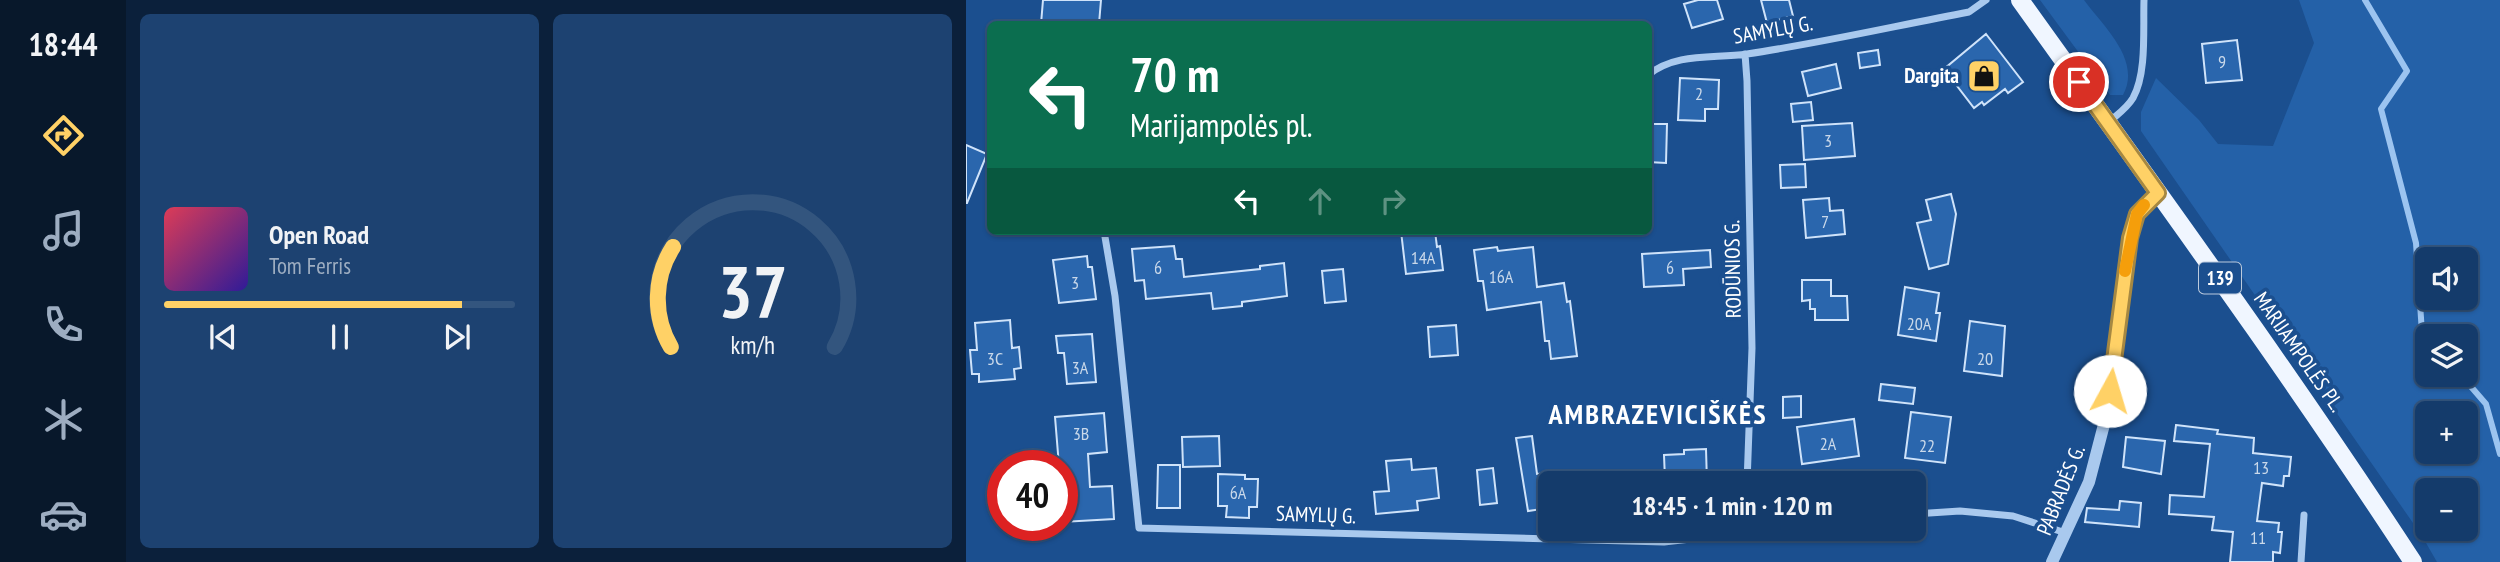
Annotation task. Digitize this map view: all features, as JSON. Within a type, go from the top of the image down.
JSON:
[{"type":"main road","name":"MARIJAMPOLĖS PL.","points":[[2020,0],[2306,401],[2413,562]]},
{"type":"street","name":"SAMYLŲ G.","points":[[1652,73],[1684,58],[1745,54],[1969,12],[1986,0]]},
{"type":"street","points":[[2108,122],[2126,107],[2134,96],[2141,75],[2144,0]]},
{"type":"street","name":"RODŪNIOS G.","points":[[1745,54],[1752,348],[1748,471]]},
{"type":"street","name":"PABRADĖS G.","points":[[2052,562],[2089,482],[2102,440],[2133,226],[2137,214],[2158,193]]},
{"type":"street","name":"SAMYLŲ G.","points":[[1105,235],[1115,296],[1139,528],[1538,539]]},
{"type":"street","points":[[1926,513],[1959,511],[2013,516],[2066,533]]},
{"type":"street","points":[[2301,562],[2304,515]]},
{"type":"street","name":"SAMYLŲ G.","points":[[1626,541],[1672,541]]},
{"type":"shaded area","points":[[2040,0],[2084,0],[2110,32],[2124,56],[2128,82],[2123,95],[2110,95]]},
{"type":"shaded area","points":[[2299,0],[2500,0],[2500,562],[2437,562],[2425,541],[2478,541],[2478,478],[2415,478],[2415,526],[2141,131],[2141,112],[2156,78],[2199,120],[2218,144],[2273,146],[2314,43]]},
{"type":"building","points":[[1043,0],[1101,0],[1099,21],[1041,21]]},
{"type":"building","points":[[1698,0],[1717,0],[1723,19],[1692,28],[1684,4]]},
{"type":"building","points":[[1761,0],[1789,0],[1793,16],[1767,23]]},
{"type":"building","name":"Dargita","points":[[1986,34],[2023,82],[2008,93],[2005,89],[1984,105],[1982,102],[1974,108],[1944,69]]},
{"type":"building","points":[[2237,40],[2242,80],[2206,83],[2202,44]]},
{"type":"building","points":[[1878,50],[1880,65],[1860,68],[1858,53]]},
{"type":"building","points":[[1836,64],[1841,88],[1808,96],[1802,72]]},
{"type":"building","points":[[1680,78],[1719,80],[1718,109],[1705,109],[1705,121],[1678,120]]},
{"type":"building","points":[[1811,102],[1813,120],[1793,122],[1791,104]]},
{"type":"building","points":[[1852,123],[1855,156],[1804,160],[1802,126]]},
{"type":"building","points":[[1652,124],[1667,124],[1666,163],[1652,162]]},
{"type":"building","points":[[966,145],[987,154],[967,203],[966,203]]},
{"type":"building","points":[[1805,164],[1806,187],[1781,188],[1780,165]]},
{"type":"building","points":[[1951,194],[1956,214],[1948,264],[1929,269],[1917,223],[1931,220],[1926,200]]},
{"type":"building","points":[[1829,198],[1830,211],[1843,210],[1845,234],[1806,238],[1803,200]]},
{"type":"building","points":[[1401,235],[1436,235],[1443,270],[1406,274]]},
{"type":"building","points":[[1174,246],[1176,259],[1182,259],[1184,277],[1260,269],[1260,266],[1284,263],[1287,296],[1213,309],[1211,293],[1146,299],[1144,280],[1135,281],[1132,249]]},
{"type":"building","points":[[1497,247],[1498,251],[1533,247],[1537,287],[1564,283],[1567,302],[1570,301],[1577,356],[1551,359],[1549,341],[1545,341],[1541,302],[1487,310],[1483,281],[1478,281],[1474,250]]},
{"type":"building","points":[[1710,250],[1711,267],[1683,269],[1684,285],[1644,287],[1642,254]]},
{"type":"building","points":[[1087,256],[1088,267],[1092,267],[1096,299],[1059,303],[1053,260]]},
{"type":"building","points":[[1343,269],[1346,301],[1325,303],[1322,271]]},
{"type":"building","points":[[1802,280],[1831,280],[1831,296],[1847,296],[1848,320],[1815,320],[1815,309],[1810,309],[1810,300],[1802,301]]},
{"type":"building","points":[[1905,287],[1939,293],[1936,313],[1940,313],[1936,341],[1898,335]]},
{"type":"building","points":[[1010,320],[1012,348],[1019,347],[1021,368],[1014,369],[1015,379],[979,382],[979,374],[972,374],[970,350],[977,350],[975,323]]},
{"type":"building","points":[[1970,321],[2005,326],[2002,376],[1964,371]]},
{"type":"building","points":[[1456,325],[1458,355],[1430,357],[1428,327]]},
{"type":"building","points":[[1092,334],[1096,382],[1067,384],[1064,353],[1058,353],[1056,336]]},
{"type":"building","points":[[1881,384],[1915,388],[1913,404],[1879,400]]},
{"type":"building","points":[[1801,396],[1801,417],[1783,418],[1783,397]]},
{"type":"building","points":[[1911,412],[1951,417],[1945,463],[1905,458]]},
{"type":"building","points":[[1104,413],[1107,452],[1088,454],[1090,487],[1112,486],[1114,519],[1078,521],[1078,450],[1058,450],[1055,417]]},
{"type":"building","points":[[1854,419],[1859,456],[1802,464],[1797,427]]},
{"type":"building","points":[[2176,425],[2218,430],[2217,434],[2254,438],[2253,453],[2291,457],[2289,476],[2284,476],[2283,486],[2262,483],[2257,521],[2279,523],[2278,532],[2282,532],[2280,553],[2273,552],[2273,562],[2230,562],[2233,532],[2212,530],[2214,517],[2169,514],[2170,495],[2204,497],[2210,444],[2174,441]]},
{"type":"building","points":[[1219,436],[1220,466],[1183,467],[1182,437]]},
{"type":"building","points":[[1532,436],[1538,474],[1538,510],[1528,511],[1516,438]]},
{"type":"building","points":[[2126,437],[2165,441],[2161,474],[2123,467]]},
{"type":"building","points":[[1706,449],[1707,471],[1665,471],[1664,455],[1684,454],[1684,450]]},
{"type":"building","points":[[1411,459],[1412,470],[1436,468],[1439,498],[1417,501],[1418,510],[1376,514],[1374,492],[1389,491],[1386,461]]},
{"type":"building","points":[[1158,465],[1180,465],[1180,508],[1157,508]]},
{"type":"building","points":[[1493,468],[1497,503],[1480,505],[1477,470]]},
{"type":"building","points":[[1218,474],[1245,475],[1245,479],[1258,479],[1257,507],[1249,507],[1249,518],[1226,517],[1227,506],[1218,506]]},
{"type":"building","points":[[2120,501],[2141,503],[2139,527],[2085,522],[2087,508],[2119,510]]},
{"type":"waterway","points":[[2365,0],[2407,71],[2381,109],[2416,243],[2421,324]]},
{"type":"waterway","points":[[2471,387],[2486,404],[2500,454]]},
{"type":"slow traffic","points":[[2125,271],[2130,238],[2137,214],[2144,205]]},
{"type":"place","name":"Dargita","points":[[1984,76]]},
{"type":"district","name":"AMBRAZEVICIŠKĖS","points":[[1658,414]]},
{"type":"route","points":[[2079,82],[2158,193],[2144,204],[2137,214],[2130,238],[2110,391]]}]
